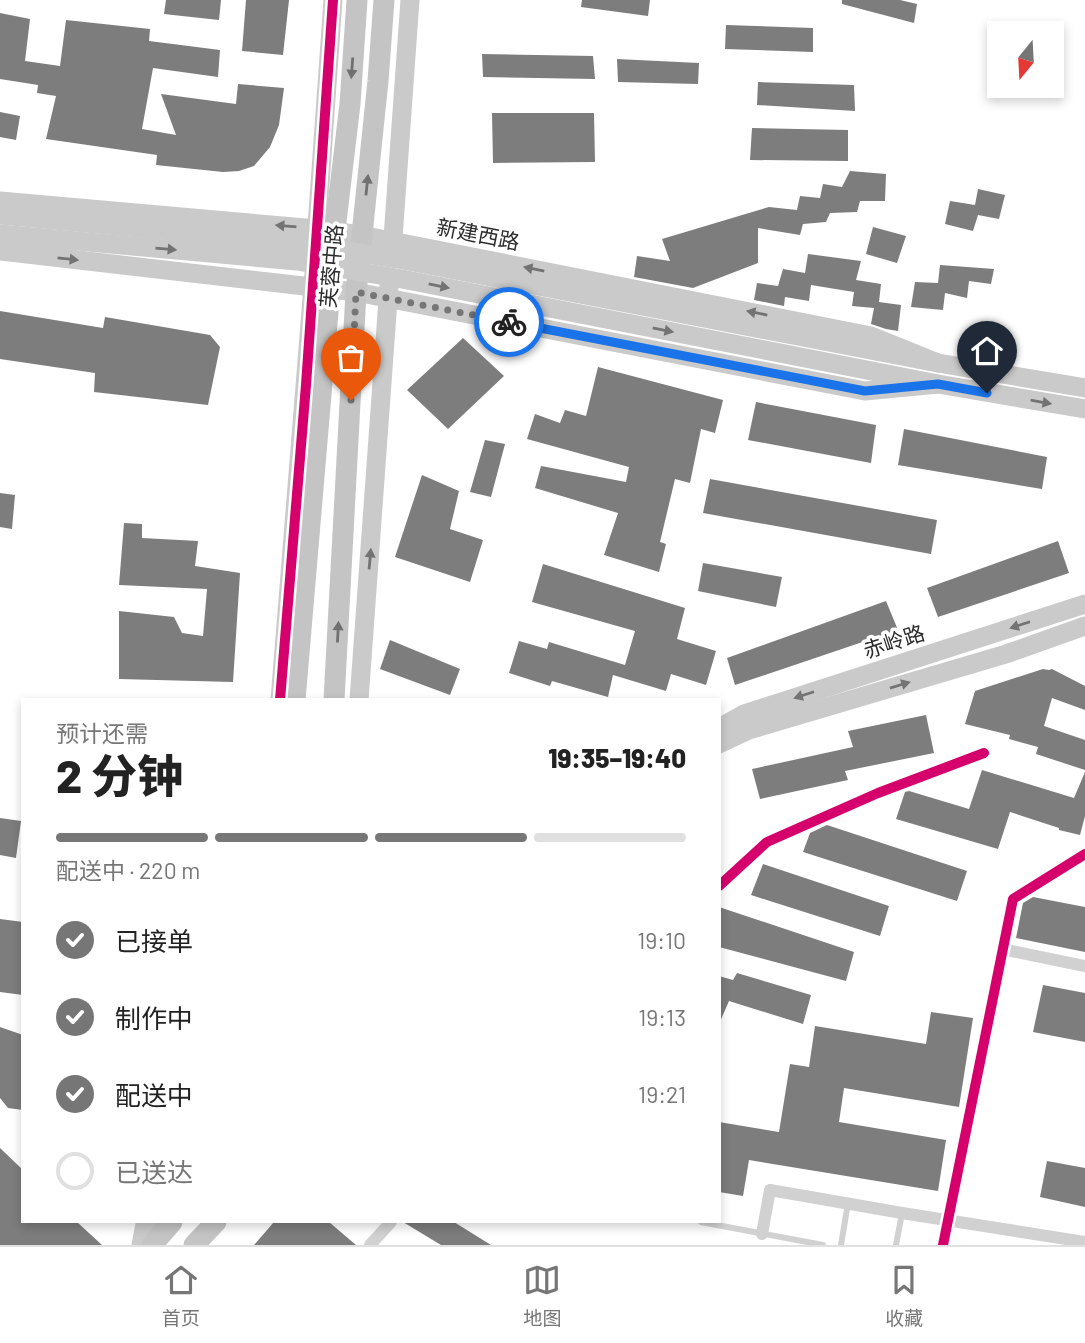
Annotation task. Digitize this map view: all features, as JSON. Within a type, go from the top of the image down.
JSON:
[{"type":"main road","points":[[326,230],[333,0]]},
{"type":"main road","name":"芙蓉中路","points":[[295,698],[326,230],[350,104],[357,0]]},
{"type":"main road","name":"芙蓉中路","points":[[334,698],[356,292],[384,0]]},
{"type":"main road","points":[[359,698],[410,0]]},
{"type":"main road","name":"新建西路","points":[[0,201],[361,235],[871,336],[938,363]]},
{"type":"main road","name":"新建西路","points":[[0,215],[298,243],[398,259],[938,363],[1085,388]]},
{"type":"main road","points":[[0,234],[297,261],[416,281],[938,384],[1085,410]]},
{"type":"main road","points":[[0,251],[356,292],[865,391],[938,384]]},
{"type":"main road","points":[[280,698],[321,287]]},
{"type":"main road","name":"赤岭路","points":[[721,727],[744,714],[1085,604]]},
{"type":"main road","name":"赤岭路","points":[[721,743],[749,730],[1006,654],[1085,626]]},
{"type":"main road","points":[[141,1245],[146,1223]]},
{"type":"main road","points":[[152,1245],[171,1223]]},
{"type":"main road","points":[[194,1245],[215,1223]]},
{"type":"street","points":[[721,885],[767,842],[878,793],[985,753]]},
{"type":"street","points":[[943,1245],[1013,899],[1085,854]]},
{"type":"street","points":[[1002,949],[1085,966]]},
{"type":"street","points":[[762,1234],[770,1190],[1085,1241]]},
{"type":"street","points":[[370,1245],[390,1223]]},
{"type":"lane","points":[[841,1245],[848,1203]]},
{"type":"lane","points":[[896,1245],[902,1213]]},
{"type":"lane","points":[[706,1223],[823,1245]]},
{"type":"building","points":[[166,0],[221,0],[219,20],[164,14]]},
{"type":"building","points":[[246,0],[289,0],[283,55],[242,51]]},
{"type":"building","points":[[582,0],[650,0],[648,16],[581,7]]},
{"type":"building","points":[[842,0],[900,0],[917,4],[914,23],[842,4]]},
{"type":"building","points":[[0,13],[30,19],[25,61],[60,66],[66,20],[150,29],[149,41],[220,50],[218,77],[153,68],[142,129],[176,135],[161,94],[236,104],[238,84],[284,88],[279,125],[270,147],[254,166],[223,172],[156,165],[157,155],[46,139],[56,96],[37,93],[38,85],[0,79]]},
{"type":"building","points":[[726,25],[813,28],[813,52],[725,49]]},
{"type":"building","points":[[482,54],[593,56],[595,79],[483,77]]},
{"type":"building","points":[[617,59],[699,63],[698,84],[618,82]]},
{"type":"building","points":[[758,82],[854,85],[855,111],[757,105]]},
{"type":"building","points":[[0,112],[20,116],[16,140],[0,137]]},
{"type":"building","points":[[492,113],[594,113],[595,162],[493,163]]},
{"type":"building","points":[[752,128],[848,130],[848,161],[750,160]]},
{"type":"building","points":[[850,171],[886,174],[885,201],[860,201],[857,212],[830,213],[826,222],[803,224],[800,235],[758,228],[758,263],[693,288],[634,277],[637,256],[670,261],[662,239],[769,207],[797,210],[800,196],[820,198],[823,184],[842,187]]},
{"type":"building","points":[[978,189],[1005,195],[999,219],[978,215],[973,231],[945,224],[950,201],[975,205]]},
{"type":"building","points":[[873,227],[906,236],[897,263],[866,254]]},
{"type":"building","points":[[808,254],[861,261],[856,280],[881,284],[879,302],[901,305],[898,331],[871,324],[874,308],[852,306],[854,292],[811,285],[809,301],[785,297],[784,306],[754,300],[757,283],[778,286],[783,269],[805,273]]},
{"type":"building","points":[[940,265],[994,269],[991,284],[969,281],[967,298],[945,293],[943,310],[911,307],[915,282],[938,283]]},
{"type":"building","points":[[0,311],[103,328],[105,317],[210,335],[220,347],[208,405],[94,392],[95,373],[0,359]]},
{"type":"building","points":[[463,338],[504,376],[448,429],[407,390]]},
{"type":"building","points":[[598,367],[723,400],[715,433],[701,429],[690,483],[675,479],[660,542],[666,544],[659,572],[604,555],[618,513],[535,488],[541,466],[626,482],[629,467],[527,439],[535,414],[560,423],[565,410],[586,416]]},
{"type":"building","points":[[756,402],[876,425],[871,463],[748,440]]},
{"type":"building","points":[[904,429],[1047,457],[1042,489],[898,465]]},
{"type":"building","points":[[485,440],[505,444],[491,497],[470,492]]},
{"type":"building","points":[[422,475],[459,491],[450,529],[483,540],[470,582],[395,557]]},
{"type":"building","points":[[710,479],[937,520],[931,554],[703,513]]},
{"type":"building","points":[[0,493],[15,495],[12,529],[0,527]]},
{"type":"building","points":[[124,523],[142,524],[142,538],[198,541],[195,566],[240,573],[233,682],[119,679],[119,611],[174,617],[182,633],[203,636],[207,589],[119,585]]},
{"type":"building","points":[[1058,541],[1069,573],[938,617],[927,588]]},
{"type":"building","points":[[703,563],[782,577],[776,607],[698,591]]},
{"type":"building","points":[[543,564],[685,608],[677,639],[716,651],[706,685],[671,674],[666,691],[613,675],[608,697],[552,681],[550,686],[509,673],[519,641],[547,649],[549,642],[625,665],[635,631],[532,602]]},
{"type":"building","points":[[886,601],[898,630],[735,685],[727,658]]},
{"type":"building","points":[[390,640],[460,669],[450,695],[380,669]]},
{"type":"building","points":[[1043,669],[1052,669],[1085,686],[1085,710],[1052,698],[1044,726],[1085,740],[1085,770],[1036,754],[1038,747],[1009,739],[1010,735],[965,724],[975,691]]},
{"type":"building","points":[[926,715],[934,753],[845,771],[848,780],[760,799],[752,769],[853,747],[848,731]]},
{"type":"building","points":[[982,770],[1074,798],[1085,772],[1085,816],[1080,835],[1010,812],[998,849],[896,819],[905,792],[909,791],[969,809]]},
{"type":"building","points":[[0,818],[21,821],[16,858],[0,855]]},
{"type":"building","points":[[827,825],[967,871],[957,901],[803,852],[810,833]]},
{"type":"building","points":[[763,864],[889,906],[880,936],[751,895]]},
{"type":"building","points":[[1033,897],[1085,907],[1085,952],[1016,938],[1023,903]]},
{"type":"building","points":[[721,908],[854,952],[846,981],[721,948]]},
{"type":"building","points":[[0,919],[21,922],[21,995],[0,992]]},
{"type":"building","points":[[737,973],[811,995],[803,1024],[729,1001],[721,1019],[721,977],[733,980]]},
{"type":"building","points":[[1043,985],[1085,993],[1085,1042],[1033,1032]]},
{"type":"building","points":[[931,1012],[973,1018],[959,1107],[844,1088],[839,1122],[946,1140],[938,1191],[749,1160],[743,1196],[721,1192],[721,1122],[779,1132],[790,1064],[809,1067],[815,1026],[926,1044]]},
{"type":"building","points":[[0,1027],[21,1034],[21,1110],[8,1108],[0,1098]]},
{"type":"building","points":[[0,1148],[21,1168],[21,1223],[78,1223],[102,1245],[0,1245]]},
{"type":"building","points":[[1047,1161],[1085,1168],[1085,1207],[1040,1197]]},
{"type":"building","points":[[273,1223],[330,1223],[356,1245],[254,1245]]},
{"type":"building","points":[[405,1223],[456,1223],[491,1245],[441,1245]]},
{"type":"cycle path","points":[[280,698],[306,385],[333,0]]},
{"type":"cycle path","points":[[721,884],[767,842],[878,793],[984,753]]},
{"type":"cycle path","points":[[943,1245],[1013,899],[1085,854]]},
{"type":"way so far","points":[[351,400],[356,292],[509,322]]},
{"type":"route","points":[[509,322],[865,391],[938,384],[987,393]]}]
